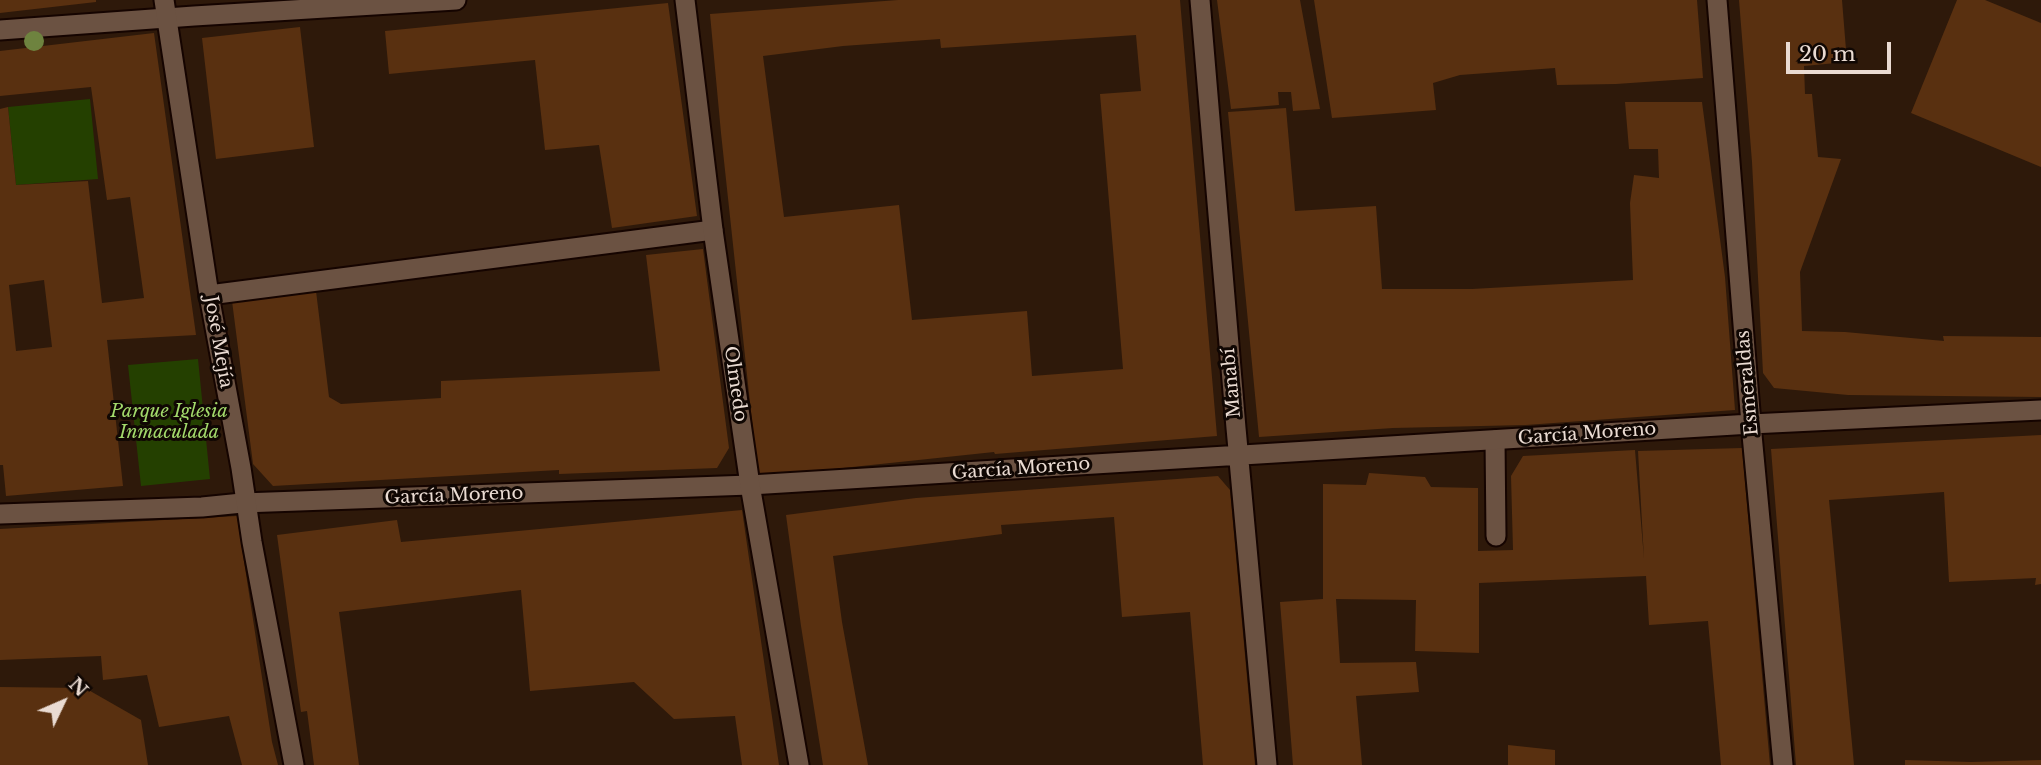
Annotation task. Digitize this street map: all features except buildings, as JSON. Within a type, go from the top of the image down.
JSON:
[{"type":"street","points":[[0,30],[165,9],[456,0]]},
{"type":"street","name":"Olmedo","points":[[685,0],[713,230],[750,485],[799,765]]},
{"type":"street","name":"Manabí","points":[[1200,0],[1267,765]]},
{"type":"street","name":"Esmeraldas","points":[[1717,0],[1751,424],[1783,765]]},
{"type":"street","name":"José Mejía","points":[[165,9],[209,295],[294,765]]},
{"type":"street","points":[[209,295],[713,230]]},
{"type":"street","name":"García Moreno","points":[[0,514],[750,485],[1751,424],[2041,410]]},
{"type":"street","points":[[1495,440],[1496,537]]},
{"type":"green space","points":[[90,99],[98,179],[16,185],[8,107]]},
{"type":"green space","name":"Parque Iglesia Inmaculada","points":[[198,359],[210,479],[141,486],[128,365]]}]
